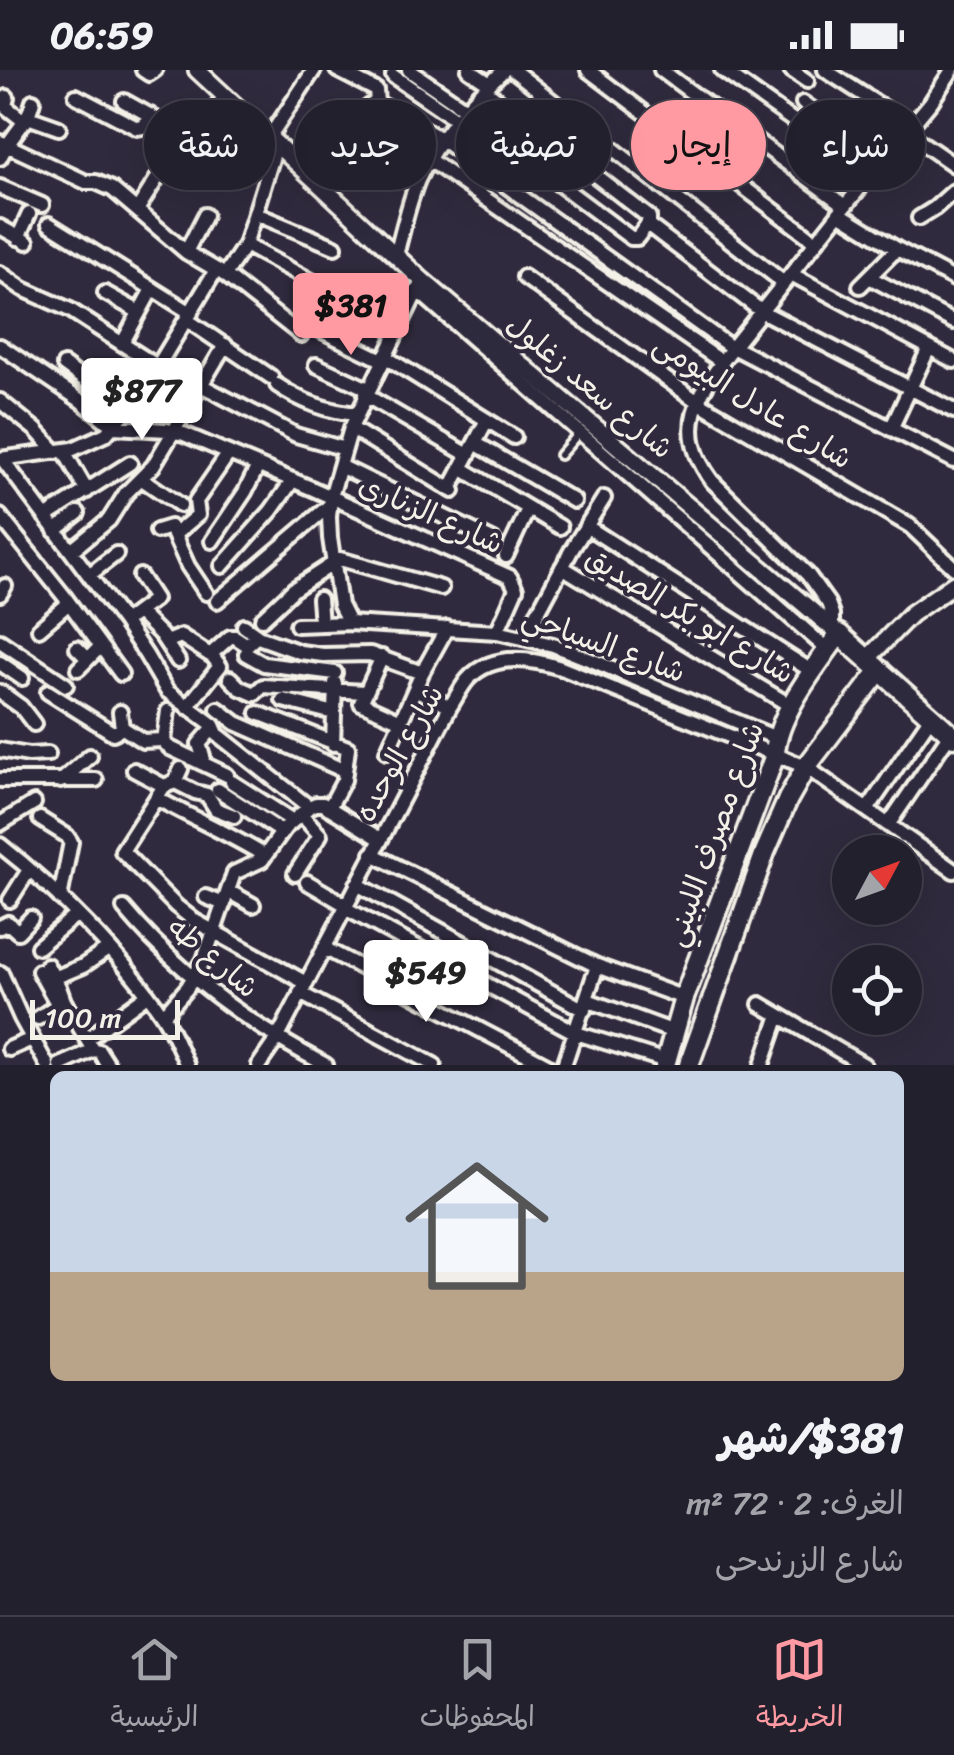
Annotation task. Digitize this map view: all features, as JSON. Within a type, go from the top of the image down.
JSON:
[{"type":"main road","name":"شارع مصرف اللبيني","points":[[666,1063],[684,998],[791,706],[828,650],[835,630]]},
{"type":"main road","name":"شارع سعد زغلول","points":[[835,630],[952,735]]},
{"type":"main road","name":"شارع مصرف اللبيني","points":[[689,1065],[774,832],[806,767],[874,665]]},
{"type":"main road","points":[[750,823],[774,832]]},
{"type":"main road","points":[[742,844],[765,852]]},
{"type":"street","points":[[143,70],[150,74],[155,70]]},
{"type":"street","points":[[275,136],[314,70]]},
{"type":"street","points":[[337,70],[376,90],[377,100]]},
{"type":"street","points":[[409,70],[456,108]]},
{"type":"street","points":[[469,70],[649,217],[647,224],[637,238],[632,238],[567,190]]},
{"type":"street","points":[[476,100],[504,70]]},
{"type":"street","points":[[513,70],[787,278],[954,361]]},
{"type":"street","points":[[588,70],[816,242]]},
{"type":"street","points":[[661,70],[897,250],[954,280]]},
{"type":"street","points":[[722,70],[786,115]]},
{"type":"street","points":[[791,70],[808,81]]},
{"type":"street","points":[[824,70],[867,100]]},
{"type":"street","points":[[925,107],[952,70]]},
{"type":"street","name":"شارع سعد زغلول","points":[[205,73],[229,100]]},
{"type":"street","points":[[393,76],[456,110]]},
{"type":"street","points":[[76,96],[137,128],[144,125]]},
{"type":"street","points":[[8,97],[5,106],[27,119],[58,128]]},
{"type":"street","points":[[223,100],[226,97]]},
{"type":"street","points":[[33,100],[27,119],[2,148],[86,182],[105,185],[186,252],[306,330],[383,358],[514,437]]},
{"type":"street","points":[[124,101],[144,113]]},
{"type":"street","points":[[436,147],[456,122]]},
{"type":"street","points":[[436,136],[732,348],[954,461]]},
{"type":"street","name":"شارع سعد زغلول","points":[[275,141],[295,160]]},
{"type":"street","points":[[925,142],[954,165]]},
{"type":"street","points":[[436,165],[722,362]]},
{"type":"street","points":[[0,186],[42,206]]},
{"type":"street","points":[[137,210],[150,190]]},
{"type":"street","points":[[1,459],[60,452],[96,440],[114,427],[220,272],[245,244],[261,190]]},
{"type":"street","name":"شارع سعد زغلول","points":[[327,190],[396,255],[420,285],[580,432],[828,650]]},
{"type":"street","points":[[396,255],[415,190]]},
{"type":"street","points":[[835,630],[828,602],[808,575],[705,472],[693,443],[692,414],[732,348],[858,190]]},
{"type":"street","points":[[919,218],[954,191]]},
{"type":"street","points":[[0,227],[22,240],[29,214]]},
{"type":"street","points":[[256,214],[336,248]]},
{"type":"street","points":[[186,252],[204,215]]},
{"type":"street","points":[[50,224],[152,288],[294,397],[335,412],[357,414]]},
{"type":"street","points":[[647,224],[761,311],[954,412]]},
{"type":"street","points":[[245,244],[396,332]]},
{"type":"street","points":[[897,250],[864,282],[954,322]]},
{"type":"street","points":[[0,273],[23,290],[70,310],[158,367]]},
{"type":"street","name":"شارع عادل البيومى","points":[[524,277],[698,402],[910,526],[954,568]]},
{"type":"street","points":[[349,623],[340,605],[329,518],[331,501],[350,428],[420,285]]},
{"type":"street","name":"شارع سعد زغلول","points":[[420,285],[835,630]]},
{"type":"street","points":[[122,344],[152,288]]},
{"type":"street","points":[[105,293],[139,312]]},
{"type":"street","points":[[70,551],[109,520],[126,493],[153,466],[225,345]]},
{"type":"street","points":[[0,346],[114,427],[174,431],[293,480],[331,501]]},
{"type":"street","points":[[891,429],[929,348]]},
{"type":"street","points":[[64,365],[127,411]]},
{"type":"street","points":[[316,365],[574,501]]},
{"type":"street","points":[[201,386],[296,435],[345,448]]},
{"type":"street","points":[[0,400],[60,452],[86,491]]},
{"type":"street","points":[[350,428],[451,490],[487,420]]},
{"type":"street","points":[[174,534],[198,515],[196,502],[229,454]]},
{"type":"street","points":[[1,459],[124,622],[167,691],[214,727],[216,734],[320,835],[301,878],[345,907],[576,1033],[666,1063]]},
{"type":"street","points":[[45,517],[130,463]]},
{"type":"street","points":[[212,541],[258,466]]},
{"type":"street","points":[[340,466],[494,540]]},
{"type":"street","points":[[461,468],[560,528]]},
{"type":"street","points":[[142,479],[180,506]]},
{"type":"street","points":[[222,566],[293,480]]},
{"type":"street","points":[[524,638],[604,498]]},
{"type":"street","points":[[157,531],[169,527],[188,566],[212,597],[331,501]]},
{"type":"street","name":"شارع الزنارى","points":[[331,501],[510,577],[516,589],[497,632]]},
{"type":"street","points":[[506,556],[528,508]]},
{"type":"street","points":[[56,530],[78,513]]},
{"type":"street","points":[[0,516],[47,584],[69,602],[121,674]]},
{"type":"street","points":[[586,526],[813,672]]},
{"type":"street","points":[[89,575],[116,554]]},
{"type":"street","points":[[334,560],[441,588]]},
{"type":"street","points":[[262,619],[334,560]]},
{"type":"street","name":"شارع ابو بكر الصديق","points":[[562,567],[791,706]]},
{"type":"street","points":[[124,622],[155,598],[140,576]]},
{"type":"street","points":[[874,665],[910,614],[954,584]]},
{"type":"street","points":[[319,598],[321,624]]},
{"type":"street","points":[[40,629],[69,602]]},
{"type":"street","points":[[138,612],[178,661]]},
{"type":"street","name":"شارع السياحي","points":[[297,624],[447,628],[524,638],[582,656],[674,694],[776,746]]},
{"type":"street","points":[[244,626],[278,646],[300,652],[370,654],[422,674]]},
{"type":"street","points":[[387,752],[447,628]]},
{"type":"street","points":[[166,642],[180,636],[220,666],[187,707]]},
{"type":"street","points":[[210,655],[230,637],[247,645],[257,636]]},
{"type":"street","points":[[0,641],[66,685]]},
{"type":"street","points":[[77,648],[83,664],[100,648]]},
{"type":"street","points":[[246,654],[264,664],[334,673]]},
{"type":"street","points":[[330,808],[346,772],[334,713],[335,656]]},
{"type":"street","points":[[382,658],[360,700],[362,705],[401,721]]},
{"type":"street","name":"شارع الوحده","points":[[258,1065],[277,1039],[450,707],[469,678],[481,669],[500,661],[524,660],[561,668],[667,712],[776,746],[806,767]]},
{"type":"street","points":[[0,663],[22,678]]},
{"type":"street","points":[[230,678],[254,694],[263,686],[364,692]]},
{"type":"street","points":[[416,689],[450,707]]},
{"type":"street","points":[[0,692],[21,707],[34,724]]},
{"type":"street","points":[[48,692],[114,732],[122,728]]},
{"type":"street","points":[[667,712],[674,694]]},
{"type":"street","points":[[283,700],[334,713]]},
{"type":"street","points":[[218,709],[236,723],[346,772]]},
{"type":"street","points":[[120,712],[122,728]]},
{"type":"street","points":[[258,713],[341,746]]},
{"type":"street","points":[[866,810],[931,717]]},
{"type":"street","points":[[163,721],[164,741],[170,748],[301,814]]},
{"type":"street","points":[[201,763],[199,744],[214,727]]},
{"type":"street","points":[[122,728],[143,740],[164,741]]},
{"type":"street","points":[[888,825],[952,735]]},
{"type":"street","points":[[0,750],[48,754]]},
{"type":"street","points":[[61,781],[90,756]]},
{"type":"street","points":[[806,767],[954,872]]},
{"type":"street","points":[[134,770],[207,795],[216,809],[234,816]]},
{"type":"street","points":[[0,780],[96,780]]},
{"type":"street","points":[[169,783],[199,822],[265,856]]},
{"type":"street","points":[[169,783],[122,851],[176,906],[214,934],[434,1065]]},
{"type":"street","points":[[218,790],[282,832]]},
{"type":"street","points":[[0,824],[34,803]]},
{"type":"street","points":[[164,1016],[204,960],[237,871],[256,865],[301,814],[319,803],[380,839]]},
{"type":"street","points":[[40,819],[71,842],[60,898]]},
{"type":"street","points":[[0,845],[60,898],[108,949],[164,1016],[187,1065]]},
{"type":"street","points":[[372,854],[597,966],[684,998]]},
{"type":"street","points":[[10,900],[29,870]]},
{"type":"street","points":[[357,884],[586,1005],[674,1032]]},
{"type":"street","points":[[206,897],[226,897],[253,905]]},
{"type":"street","name":"شارع طه","points":[[124,908],[143,932],[193,978],[277,1039],[326,1065]]},
{"type":"street","points":[[38,947],[76,915]]},
{"type":"street","points":[[0,926],[8,922],[18,932],[32,918]]},
{"type":"street","points":[[324,948],[547,1065]]},
{"type":"street","points":[[54,978],[108,949]]},
{"type":"street","points":[[564,1065],[597,966]]},
{"type":"street","points":[[61,1003],[54,978],[43,968],[61,1003],[108,1065]]},
{"type":"street","points":[[2,982],[47,1065]]},
{"type":"street","points":[[60,1065],[147,995]]},
{"type":"street","points":[[38,1018],[61,1003]]},
{"type":"street","points":[[760,1004],[864,1065]]},
{"type":"street","points":[[762,1065],[780,1016]]},
{"type":"street","points":[[9,1049],[32,1038]]},
{"type":"lane","points":[[560,454],[580,432]]}]
